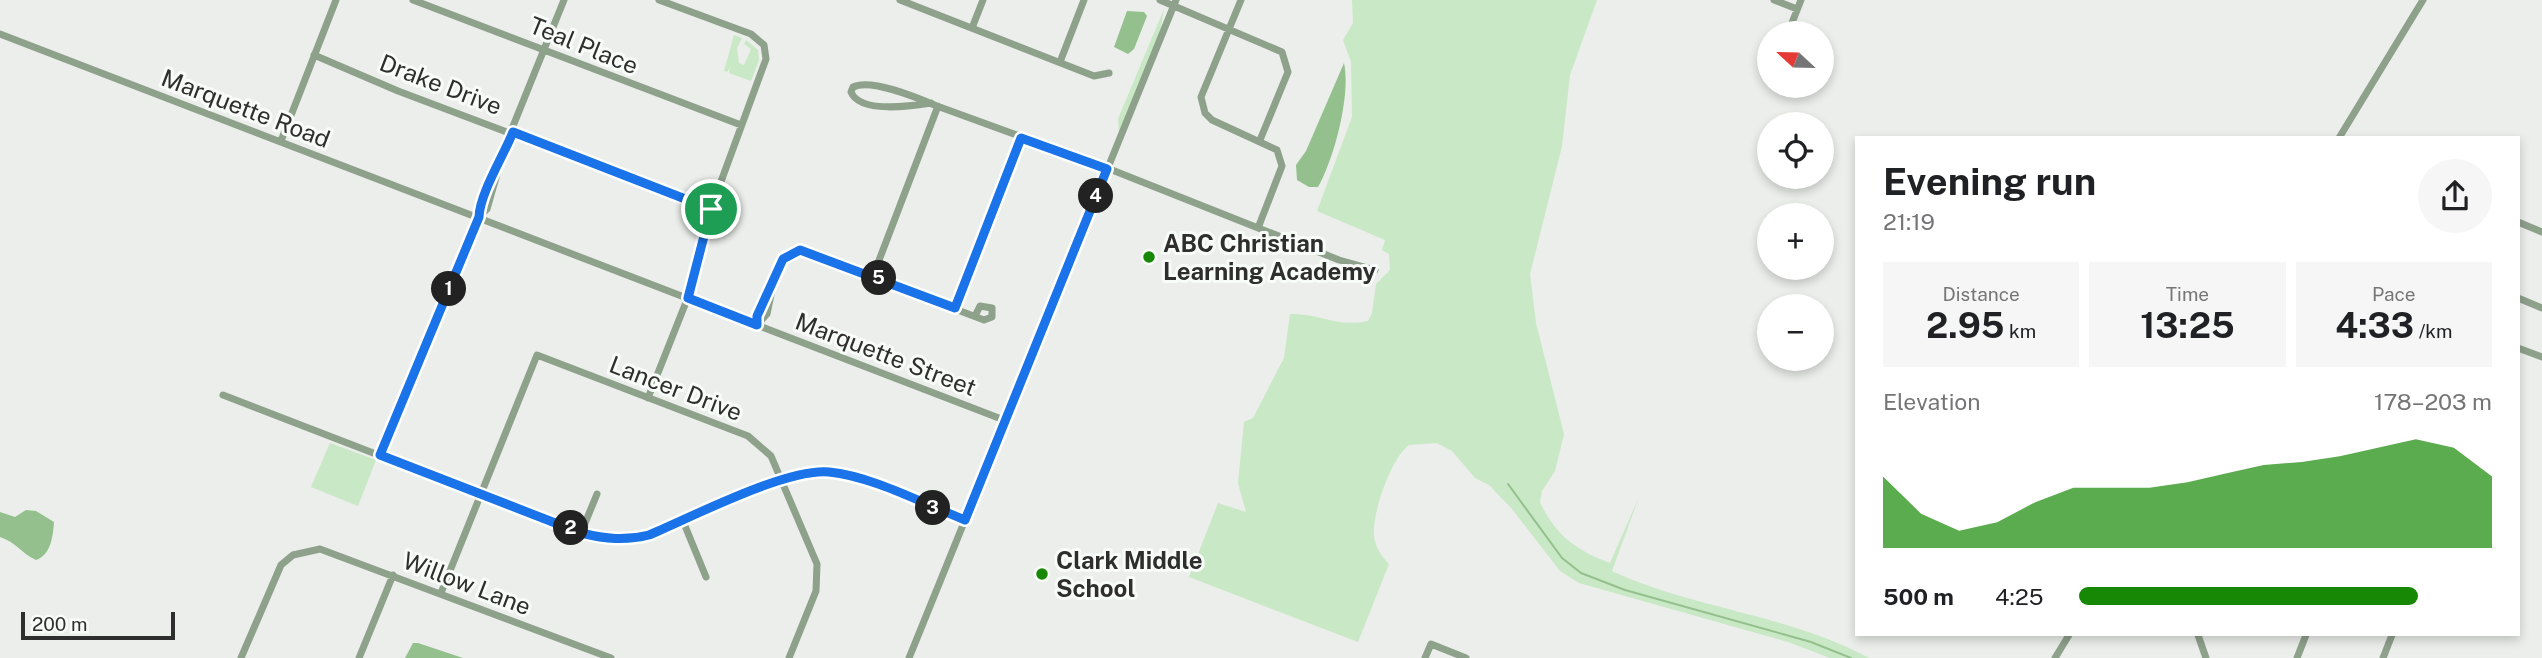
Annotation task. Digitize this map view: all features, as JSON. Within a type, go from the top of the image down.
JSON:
[{"type":"street","points":[[281,141],[336,0]]},
{"type":"street","name":"Teal Place","points":[[413,0],[639,89],[741,125]]},
{"type":"street","points":[[380,455],[479,217],[479,206],[500,166],[564,0]]},
{"type":"street","points":[[648,398],[688,298],[711,209],[766,59],[764,45],[751,34],[659,0]]},
{"type":"street","points":[[900,0],[1094,76],[1109,74]]},
{"type":"street","points":[[972,28],[983,0]]},
{"type":"street","points":[[1060,62],[1084,0]]},
{"type":"street","points":[[1160,0],[1175,3],[1277,48],[1286,59],[1287,72],[1260,140]]},
{"type":"street","points":[[1241,0],[1202,97],[1205,113],[1212,120],[1277,150],[1282,166],[1258,228]]},
{"type":"street","points":[[1774,0],[1797,9]]},
{"type":"street","points":[[1792,21],[1801,0]]},
{"type":"street","points":[[2340,136],[2423,0]]},
{"type":"street","points":[[908,658],[1175,3]]},
{"type":"street","name":"Marquette Road","points":[[0,34],[479,217]]},
{"type":"street","name":"Drake Drive","points":[[314,55],[398,91],[513,132],[711,209]]},
{"type":"street","points":[[935,105],[882,106],[857,100],[851,92],[853,87],[861,84],[935,105],[1107,169],[1339,261],[1375,270]]},
{"type":"street","points":[[873,276],[935,105]]},
{"type":"street","points":[[955,308],[1021,138]]},
{"type":"street","name":"Marquette Street","points":[[479,217],[1004,420]]},
{"type":"street","points":[[2520,223],[2542,232]]},
{"type":"street","points":[[757,325],[757,316],[789,254],[807,251],[975,316]]},
{"type":"street","points":[[2520,299],[2542,308]]},
{"type":"street","points":[[2520,349],[2542,357]]},
{"type":"street","name":"Lancer Drive","points":[[480,494],[537,355],[748,436],[771,456],[813,554],[818,576],[816,591],[789,658]]},
{"type":"street","points":[[223,395],[581,533],[606,539],[629,540],[782,480],[817,472],[841,474],[965,520]]},
{"type":"street","points":[[441,593],[480,494]]},
{"type":"street","points":[[581,533],[597,494]]},
{"type":"street","points":[[683,521],[706,577]]},
{"type":"street","name":"Willow Lane","points":[[241,658],[273,578],[281,565],[307,550],[332,552],[609,658]]},
{"type":"street","points":[[359,658],[393,575]]},
{"type":"street","points":[[2058,657],[2068,636]]},
{"type":"street","points":[[2198,636],[2206,658]]},
{"type":"street","points":[[2297,658],[2306,636]]},
{"type":"street","points":[[2383,658],[2392,636]]},
{"type":"street","points":[[1425,658],[1431,644],[1466,658]]},
{"type":"shaded area","points":[[1352,0],[1597,0],[1570,75],[1562,146],[1530,274],[1536,323],[1564,434],[1555,471],[1542,491],[1540,502],[1553,524],[1568,540],[1587,553],[1610,563],[1639,497],[1612,571],[1675,594],[1806,631],[1869,658],[1830,658],[1788,642],[1579,583],[1560,571],[1512,509],[1489,485],[1475,478],[1452,451],[1437,443],[1409,445],[1389,473],[1376,513],[1374,535],[1379,551],[1389,564],[1358,642],[1189,577],[1218,503],[1246,512],[1238,483],[1244,422],[1253,418],[1284,358],[1290,314],[1346,323],[1368,321],[1372,313],[1376,284],[1390,270],[1389,254],[1382,250],[1385,240],[1317,211],[1352,117],[1351,62],[1343,40],[1353,23]]},
{"type":"shaded area","points":[[1164,9],[1160,33],[1119,132],[1118,119]]},
{"type":"shaded area","points":[[1127,11],[1144,12],[1147,16],[1134,49],[1128,54],[1114,47]]},
{"type":"shaded area","points":[[734,35],[742,38],[737,48],[739,63],[744,65],[751,49],[744,44],[746,40],[758,50],[759,60],[751,81],[729,73],[730,67],[727,72],[724,71]]},
{"type":"shaded area","points":[[1344,63],[1345,92],[1340,127],[1318,187],[1309,187],[1297,180],[1296,165],[1306,151]]},
{"type":"shaded area","points":[[330,443],[376,460],[358,506],[311,487]]},
{"type":"shaded area","points":[[26,510],[36,511],[54,522],[48,549],[36,560],[0,537],[0,512],[15,517]]},
{"type":"shaded area","points":[[413,643],[418,643],[463,658],[405,658]]},
{"type":"waterway","points":[[1508,484],[1562,558],[1581,573],[1625,590],[1811,642],[1851,658]]},
{"type":"place","name":"ABC Christian Learning Academy","points":[[1149,257]]},
{"type":"place","name":"Clark Middle School","points":[[1042,574]]},
{"type":"route","points":[[513,132],[601,169],[711,209],[700,263],[688,298],[757,325],[757,316],[783,259],[791,252],[800,250],[817,254],[955,308],[1021,138],[1107,169],[965,520],[851,476],[817,472],[782,480],[649,535],[629,540],[606,539],[581,533],[380,455],[479,217],[479,206],[500,166],[513,132]]}]
